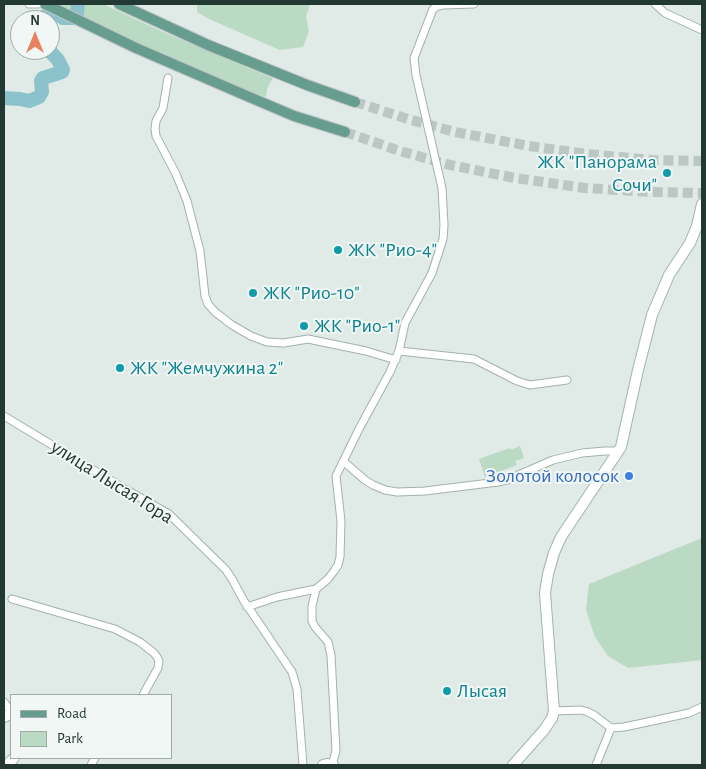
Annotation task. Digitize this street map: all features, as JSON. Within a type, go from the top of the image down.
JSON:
[{"type":"main road","points":[[44,4],[136,48],[294,116],[345,132]]},
{"type":"main road","points":[[119,4],[208,45],[298,82],[355,102]]},
{"type":"street","points":[[29,4],[38,4]]},
{"type":"street","points":[[248,607],[277,597],[316,589],[328,579],[338,564],[340,557],[340,512],[336,476],[396,360],[405,322],[426,286],[444,239],[442,188],[416,75],[414,58],[433,9],[443,5],[474,4]]},
{"type":"street","points":[[655,4],[665,12],[702,30]]},
{"type":"street","points":[[168,78],[163,108],[156,121],[156,136],[176,174],[187,201],[200,251],[205,296],[208,304],[232,325],[251,336],[267,342],[284,343],[308,340],[366,351],[396,360]]},
{"type":"street","points":[[513,765],[544,730],[554,711],[545,585],[554,553],[562,537],[619,451],[625,433],[652,316],[668,275],[690,243],[697,226],[702,204]]},
{"type":"street","points":[[399,351],[474,359],[517,381],[530,385],[567,380]]},
{"type":"street","name":"улица Лысая Гора","points":[[4,416],[169,514],[226,570],[248,607],[292,672],[297,689],[303,765]]},
{"type":"street","points":[[344,461],[365,480],[385,490],[397,492],[425,491],[498,482],[553,460],[593,452],[619,451]]},
{"type":"street","points":[[316,589],[312,606],[312,620],[315,627],[328,642],[331,655],[336,752],[332,765],[323,765]]},
{"type":"street","points":[[12,599],[116,629],[140,642],[157,657],[159,665],[144,694]]},
{"type":"street","points":[[554,711],[581,710],[588,712],[611,728],[657,720],[702,707]]},
{"type":"street","points":[[596,765],[611,728]]},
{"type":"green space","points":[[57,4],[103,4],[163,32],[273,78],[267,89],[266,97],[158,52]]},
{"type":"green space","points":[[197,4],[310,4],[306,17],[309,31],[303,47],[280,50],[209,19],[197,12]]},
{"type":"green space","points":[[520,446],[524,458],[515,461],[517,465],[485,477],[479,459]]},
{"type":"green space","points":[[702,538],[702,660],[628,668],[608,656],[595,637],[586,610],[589,584]]},
{"type":"waterway","points":[[60,16],[63,18],[74,17],[77,14],[78,4]]},
{"type":"waterway","points":[[4,98],[29,101],[39,97],[42,92],[41,81],[43,78],[62,72],[63,70],[58,60]]},
{"type":"tunnel","points":[[355,102],[455,132],[529,146],[652,160],[702,161]]},
{"type":"tunnel","points":[[345,132],[400,151],[450,165],[515,178],[585,188],[702,193]]},
{"type":"place","name":"ЖК \"Панорама Сочи\"","points":[[667,173]]},
{"type":"place","name":"ЖК \"Рио-4\"","points":[[338,250]]},
{"type":"place","name":"ЖК \"Рио-10\"","points":[[253,293]]},
{"type":"place","name":"ЖК \"Рио-1\"","points":[[304,326]]},
{"type":"place","name":"ЖК \"Жемчужина 2\"","points":[[120,368]]},
{"type":"place","name":"Золотой колосок","points":[[629,476]]},
{"type":"place","name":"Лысая","points":[[447,691]]}]
